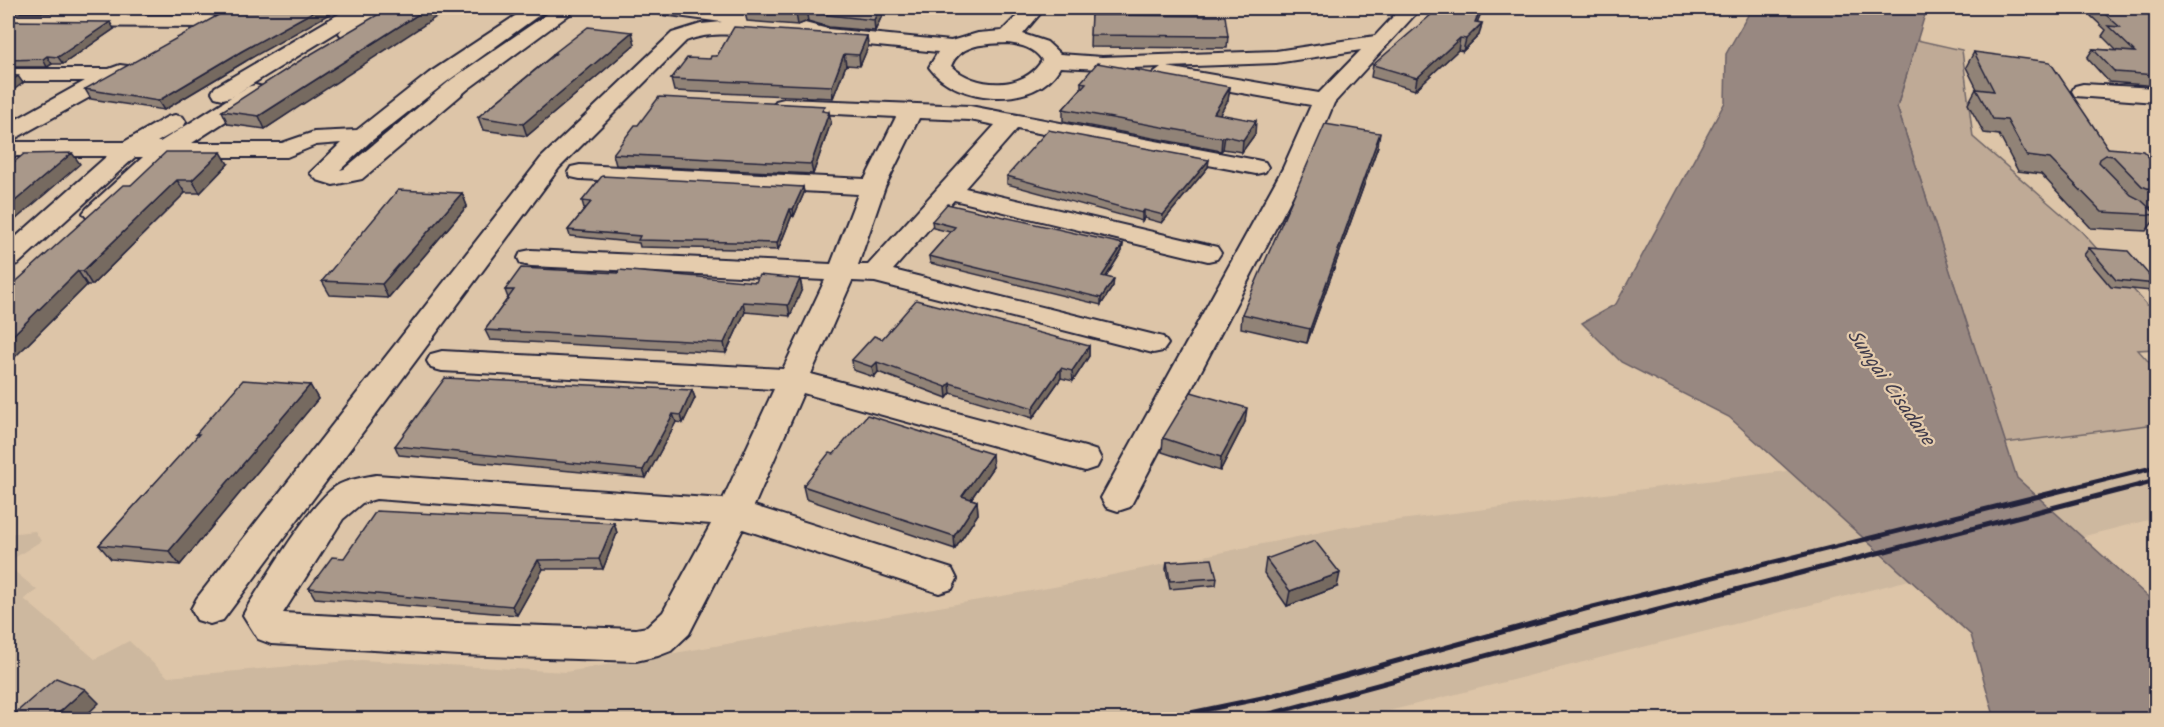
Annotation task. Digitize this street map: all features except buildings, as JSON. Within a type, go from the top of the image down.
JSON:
[{"type":"street","points":[[8,258],[128,150],[362,8]]},
{"type":"street","points":[[77,230],[164,150],[389,8]]},
{"type":"street","points":[[539,8],[437,78],[362,137],[322,173],[329,177],[342,178],[353,174],[460,84],[568,8]]},
{"type":"street","points":[[662,8],[797,27],[827,35]]},
{"type":"street","points":[[1008,37],[1036,8]]},
{"type":"street","points":[[1118,498],[1295,168],[1324,101],[1411,8]]},
{"type":"street","points":[[8,20],[217,16],[170,43]]},
{"type":"street","points":[[210,609],[550,163],[679,37],[691,31],[713,28],[827,35],[953,47],[978,39],[1008,37],[1039,45],[1049,52],[1053,60],[1050,70],[1040,79],[1004,89],[982,89],[962,85],[946,77],[940,67],[942,57],[953,47]]},
{"type":"street","points":[[1053,60],[1102,63],[1276,57],[1382,41]]},
{"type":"street","points":[[8,133],[141,59]]},
{"type":"street","points":[[1102,63],[1324,101]]},
{"type":"street","points":[[8,75],[112,75]]},
{"type":"street","points":[[970,113],[982,89]]},
{"type":"street","points":[[2083,90],[2157,95]]},
{"type":"street","points":[[759,104],[970,113],[1256,167]]},
{"type":"street","points":[[910,112],[873,187],[841,274],[734,513],[676,623],[658,640],[636,645],[459,639],[272,628],[262,615],[331,510],[351,493],[376,488],[734,513],[939,579]]},
{"type":"street","points":[[875,274],[1012,120]]},
{"type":"street","points":[[327,167],[288,164],[284,157],[287,150],[298,142],[322,136],[362,137]]},
{"type":"street","points":[[8,149],[287,150]]},
{"type":"street","points":[[580,172],[873,187]]},
{"type":"street","points":[[948,191],[1208,253]]},
{"type":"street","points":[[531,258],[875,274],[1153,344]]},
{"type":"street","points":[[442,361],[794,380],[1085,459]]},
{"type":"shaded area","points":[[1917,40],[1962,50],[1973,137],[2082,232],[2147,305],[2156,305],[2156,349],[2138,350],[2156,370],[2156,424],[2005,443],[1897,107]]},
{"type":"shaded area","points":[[2156,424],[2156,518],[1357,719],[8,719],[8,566],[37,590],[24,599],[95,659],[129,641],[168,677],[361,660],[566,672],[1054,587],[1345,527]]},
{"type":"shaded area","points":[[35,531],[41,541],[8,562],[8,534]]},
{"type":"water","name":"Sungai Cisadane","points":[[1752,8],[1927,8],[1897,107],[2017,478],[2156,604],[2156,719],[1995,719],[1971,635],[1729,417],[1621,362],[1582,323],[1616,304],[1725,102],[1726,54]]},
{"type":"railway","points":[[1157,720],[1267,697],[1585,609],[2156,467]]},
{"type":"railway","points":[[1248,720],[1596,626],[2156,481]]}]
